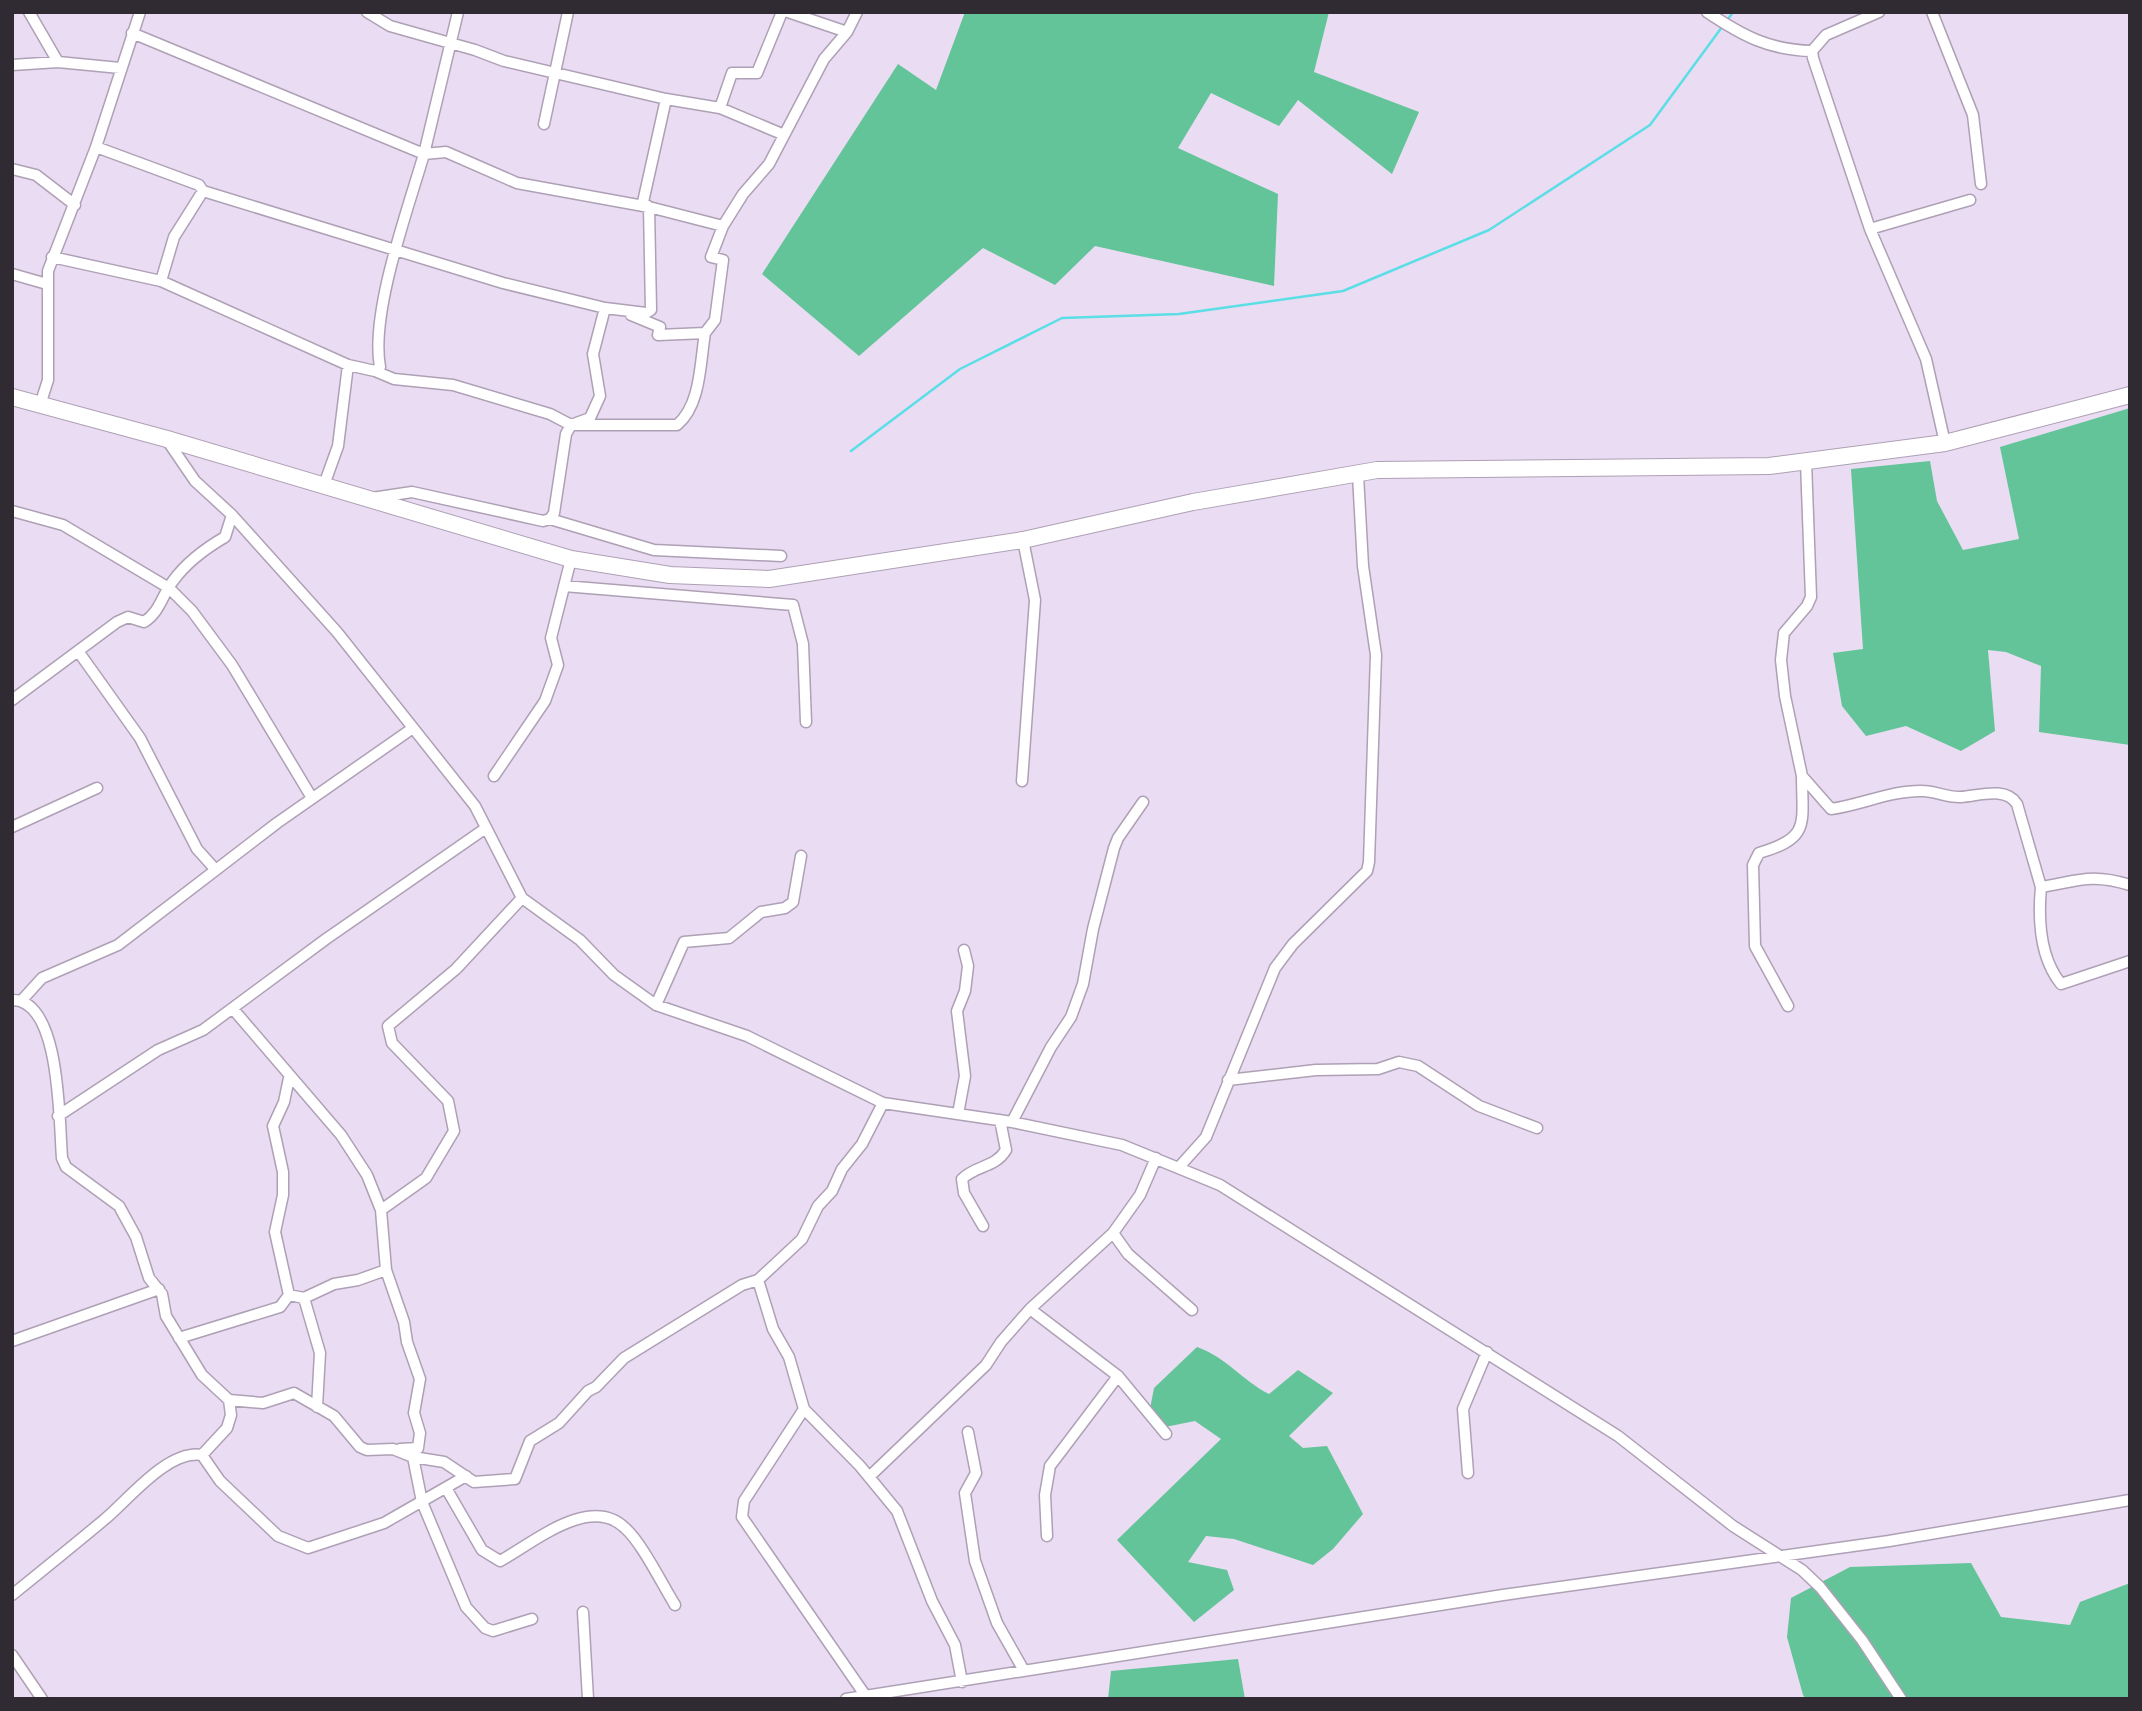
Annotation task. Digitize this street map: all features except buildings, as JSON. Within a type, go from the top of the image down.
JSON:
[{"type":"main road","points":[[12,397],[371,498],[571,559],[670,575],[769,579],[1023,540],[1193,502],[1377,470],[1730,468],[1805,462],[1945,443],[2130,395]]},
{"type":"street","points":[[29,12],[58,62]]},
{"type":"street","points":[[40,405],[48,380],[47,284],[52,257],[75,205],[140,12]]},
{"type":"street","points":[[367,12],[390,26],[452,44],[666,99],[720,108],[782,134]]},
{"type":"street","points":[[374,371],[380,367],[382,312],[396,248],[424,154],[458,12]]},
{"type":"street","points":[[544,124],[569,12]]},
{"type":"street","points":[[720,108],[732,73],[757,73],[764,50],[777,28],[782,12]]},
{"type":"street","points":[[788,12],[847,32]]},
{"type":"street","points":[[52,257],[161,281],[348,365],[394,379],[453,385],[550,414],[571,425],[677,425],[688,416],[695,395],[705,333],[715,320],[723,260],[711,257],[723,226],[743,194],[769,164],[782,134],[808,94],[824,59],[847,32],[858,12]]},
{"type":"street","points":[[1707,12],[1736,32],[1782,51],[1812,51],[1826,35],[1879,12]]},
{"type":"street","points":[[1932,12],[1973,115],[1981,184]]},
{"type":"street","points":[[132,33],[424,154],[446,152],[517,183],[649,207],[723,226]]},
{"type":"street","points":[[1812,51],[1870,229],[1926,359],[1945,443]]},
{"type":"street","points":[[12,65],[58,62],[120,68]]},
{"type":"street","points":[[625,312],[651,310],[649,207],[643,202],[666,99]]},
{"type":"street","points":[[96,146],[199,185],[203,191],[503,283],[625,312],[660,327],[658,335],[705,333]]},
{"type":"street","points":[[12,169],[36,174],[75,205]]},
{"type":"street","points":[[161,281],[174,237],[203,191]]},
{"type":"street","points":[[1870,229],[1970,200]]},
{"type":"street","points":[[12,274],[47,284]]},
{"type":"street","points":[[550,519],[554,513],[566,435],[571,425],[590,418],[600,396],[593,354],[605,308]]},
{"type":"street","points":[[324,485],[338,446],[348,365]]},
{"type":"street","points":[[167,439],[195,481],[232,515],[337,632],[475,806],[522,898],[580,940],[614,975],[656,1005],[747,1035],[883,1103],[1006,1121],[1122,1145],[1180,1166],[1271,1216],[1618,1436],[1733,1526],[1780,1553],[1820,1587],[1862,1640],[1901,1699]]},
{"type":"street","points":[[1787,1006],[1755,946],[1753,865],[1759,853],[1786,845],[1797,835],[1802,822],[1802,776],[1785,696],[1781,660],[1784,633],[1807,606],[1811,597],[1805,462]]},
{"type":"street","points":[[1180,1166],[1206,1137],[1275,968],[1293,944],[1367,871],[1376,655],[1363,566],[1358,475]]},
{"type":"street","points":[[371,498],[412,492],[543,521],[550,519],[653,550],[781,556]]},
{"type":"street","points":[[12,510],[63,525],[169,588],[192,611],[232,665],[312,797]]},
{"type":"street","points":[[12,700],[128,617],[144,622],[153,616],[169,588],[207,547],[225,537],[232,515]]},
{"type":"street","points":[[1022,781],[1035,600],[1023,540]]},
{"type":"street","points":[[494,776],[545,701],[558,665],[551,638],[571,559]]},
{"type":"street","points":[[564,586],[793,605],[803,644],[806,722]]},
{"type":"street","points":[[78,651],[140,738],[197,849],[215,869]]},
{"type":"street","points":[[233,1009],[289,1078],[341,1135],[367,1175],[381,1210],[386,1270],[420,1380],[414,1413],[420,1433],[418,1448],[367,1450],[360,1447],[334,1416],[294,1393],[263,1403],[229,1400],[202,1375],[166,1316],[159,1289],[149,1278],[136,1237],[119,1206],[66,1167],[62,1158],[51,1045],[38,1012],[17,1000],[43,978],[118,945],[312,797],[413,728]]},
{"type":"street","points":[[1802,776],[1830,809],[1923,791],[1956,798],[2004,793],[2013,797],[2041,887],[2039,915],[2049,965],[2062,984],[2130,961]]},
{"type":"street","points":[[12,827],[97,788]]},
{"type":"street","points":[[983,1226],[964,1193],[962,1179],[971,1171],[989,1167],[1001,1159],[1006,1150],[1006,1121],[1071,1017],[1087,973],[1093,929],[1114,848],[1143,802]]},
{"type":"street","points":[[58,1116],[158,1050],[203,1030],[326,939],[486,828]]},
{"type":"street","points":[[656,1005],[684,942],[729,938],[761,912],[785,908],[793,902],[801,856]]},
{"type":"street","points":[[2041,887],[2105,877],[2130,885]]},
{"type":"street","points":[[381,1210],[426,1178],[454,1131],[448,1101],[392,1043],[388,1026],[456,969],[522,898]]},
{"type":"street","points":[[958,1114],[965,1076],[957,1011],[965,990],[968,966],[964,950]]},
{"type":"street","points":[[1228,1080],[1316,1070],[1378,1069],[1399,1062],[1418,1066],[1479,1106],[1537,1128]]},
{"type":"street","points":[[179,1338],[280,1307],[289,1294],[275,1232],[283,1195],[283,1172],[273,1126],[284,1102],[289,1078]]},
{"type":"street","points":[[393,1449],[413,1457],[444,1462],[481,1483],[515,1479],[530,1441],[559,1423],[588,1391],[596,1387],[624,1358],[742,1285],[758,1280],[802,1239],[818,1206],[832,1191],[842,1168],[862,1144],[883,1103]]},
{"type":"street","points":[[869,1477],[986,1366],[1001,1342],[1030,1309],[1113,1233],[1140,1195],[1156,1158]]},
{"type":"street","points":[[1113,1233],[1128,1254],[1192,1310]]},
{"type":"street","points":[[289,1294],[304,1298],[334,1284],[358,1280],[386,1270]]},
{"type":"street","points":[[758,1280],[773,1329],[789,1357],[804,1409],[869,1477],[897,1511],[932,1601],[955,1645],[962,1682]]},
{"type":"street","points":[[12,1341],[159,1289]]},
{"type":"street","points":[[304,1298],[320,1353],[317,1407]]},
{"type":"street","points":[[1030,1309],[1118,1376],[1166,1434]]},
{"type":"street","points":[[1468,1473],[1463,1409],[1487,1352]]},
{"type":"street","points":[[1047,1536],[1045,1495],[1050,1466],[1118,1376]]},
{"type":"street","points":[[202,1455],[227,1428],[231,1415],[229,1400]]},
{"type":"street","points":[[804,1409],[744,1501],[742,1517],[865,1695]]},
{"type":"street","points":[[968,1432],[976,1473],[965,1493],[975,1561],[997,1623],[1023,1669]]},
{"type":"street","points":[[12,1595],[109,1516],[132,1492],[179,1460],[194,1454],[202,1455],[220,1481],[278,1536],[308,1548],[384,1523],[466,1476]]},
{"type":"street","points":[[413,1457],[422,1502],[466,1607],[493,1632],[532,1619]]},
{"type":"street","points":[[446,1488],[482,1550],[500,1561],[588,1515],[608,1517],[626,1528],[675,1605]]},
{"type":"street","points":[[846,1699],[962,1682],[1023,1669],[1293,1630],[1780,1553],[1889,1541],[2130,1500]]},
{"type":"street","points":[[583,1612],[588,1699]]},
{"type":"street","points":[[12,1655],[42,1699]]},
{"type":"green space","points":[[965,12],[1329,12],[1314,72],[1419,112],[1392,174],[1298,100],[1279,126],[1211,93],[1178,148],[1278,194],[1274,286],[1095,246],[1055,285],[983,248],[859,356],[762,274],[898,64],[936,90]]},
{"type":"green space","points":[[2130,408],[2130,745],[2039,732],[2041,666],[2006,652],[1988,650],[1995,731],[1961,751],[1906,726],[1866,736],[1842,706],[1833,653],[1863,649],[1851,469],[1930,461],[1937,501],[1963,550],[2019,539],[2000,447]]},
{"type":"green space","points":[[1197,1347],[1218,1357],[1269,1394],[1298,1370],[1333,1393],[1289,1436],[1303,1448],[1327,1446],[1363,1514],[1333,1549],[1313,1565],[1234,1539],[1206,1536],[1188,1562],[1227,1570],[1234,1590],[1194,1622],[1117,1540],[1221,1439],[1195,1421],[1165,1427],[1149,1414],[1154,1388]]},
{"type":"green space","points":[[1971,1563],[2001,1617],[2070,1625],[2080,1602],[2130,1583],[2130,1699],[1806,1699],[1787,1637],[1791,1598],[1850,1567]]},
{"type":"green space","points":[[1238,1659],[1245,1699],[1108,1699],[1111,1671]]},
{"type":"waterway","points":[[1726,22],[1733,12]]},
{"type":"waterway","points":[[851,451],[960,369],[1062,318],[1179,314],[1343,291],[1489,230],[1650,125],[1722,27]]}]
